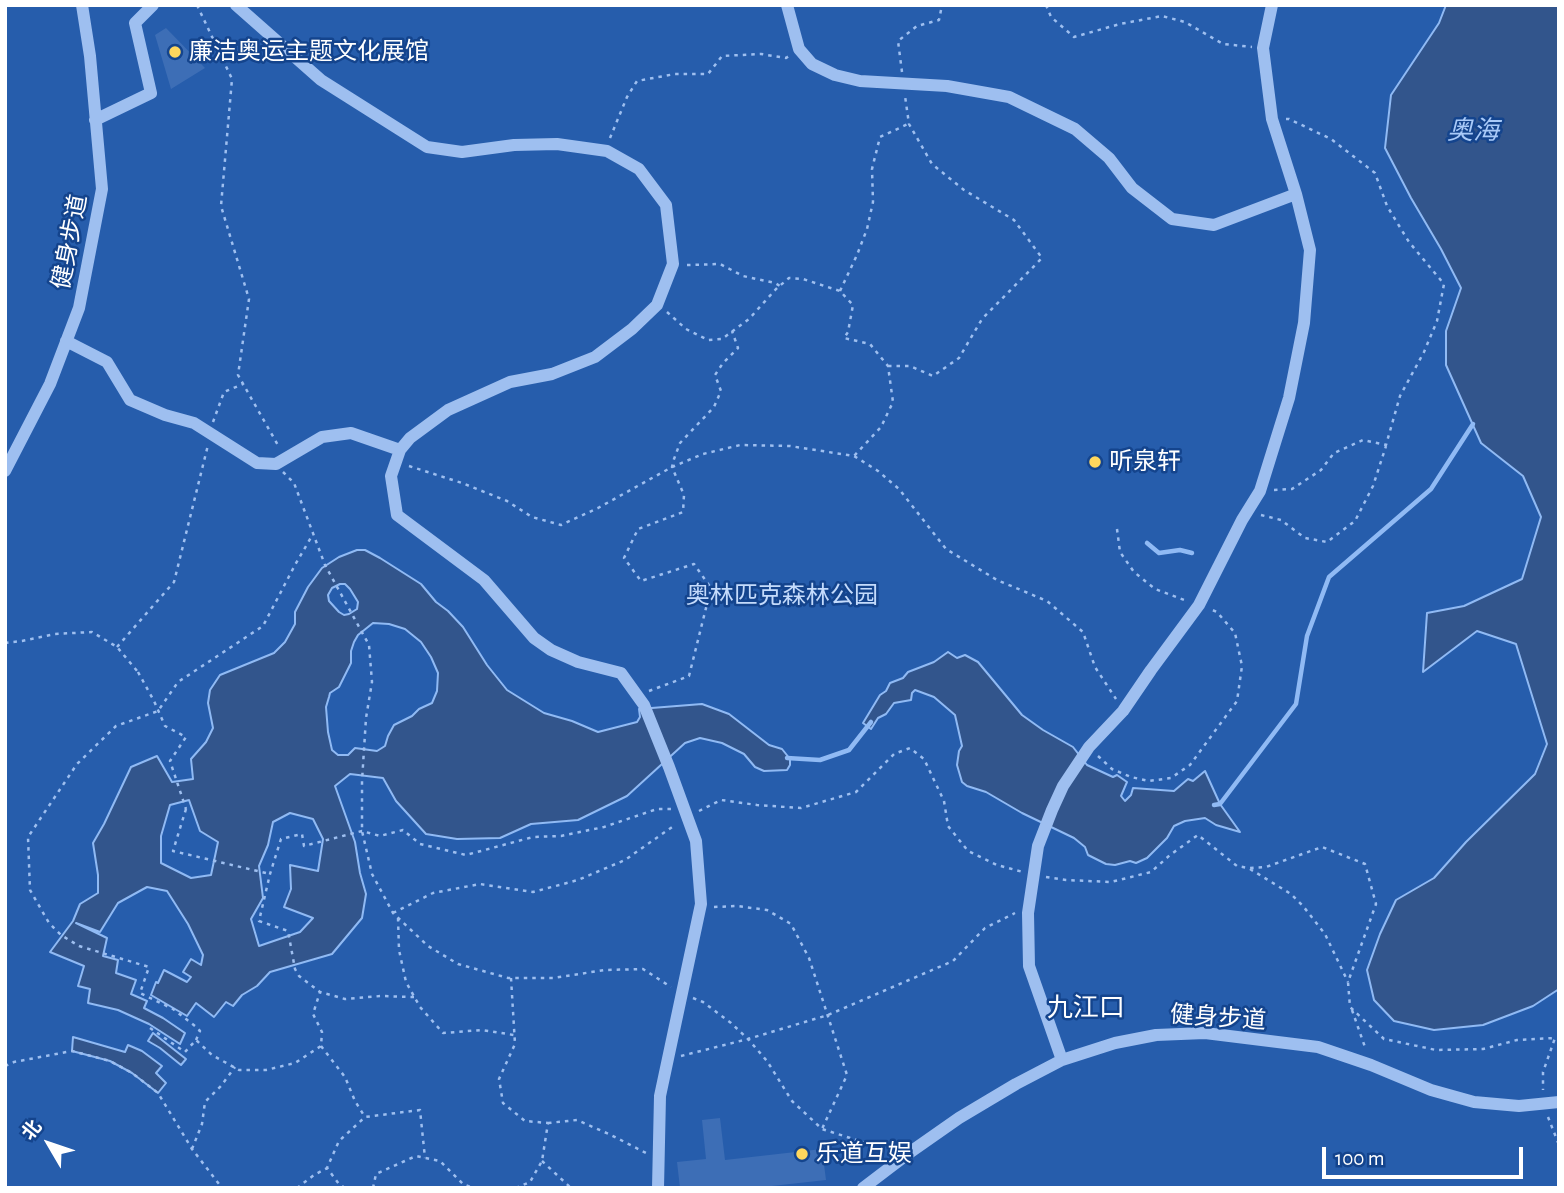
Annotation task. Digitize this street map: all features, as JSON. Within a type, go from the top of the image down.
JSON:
[{"type":"street","name":"健身步道","points":[[5,471],[50,384],[79,308],[102,189],[90,56],[82,5]]},
{"type":"street","points":[[95,120],[151,93],[135,23],[153,5]]},
{"type":"street","points":[[236,5],[321,80],[427,147],[462,152],[514,145],[558,144],[607,151],[639,169],[666,205],[673,264],[657,305],[632,329],[595,357],[552,374],[510,382],[448,410],[410,439],[398,455],[391,476],[397,515],[484,580],[534,638],[551,650],[578,662],[621,673],[641,700],[669,768],[696,841],[700,908],[660,1096],[658,1188]]},
{"type":"street","points":[[787,5],[799,49],[812,64],[835,75],[860,81],[947,86],[1009,97],[1075,130],[1109,158],[1132,188],[1172,219],[1214,225],[1296,194]]},
{"type":"street","points":[[1062,1060],[1029,966],[1029,906],[1038,846],[1063,786],[1086,751],[1123,710],[1201,601],[1260,491],[1289,398],[1304,323],[1310,250],[1296,194],[1272,120],[1263,48],[1272,5]]},
{"type":"street","points":[[66,341],[107,362],[130,400],[165,415],[194,423],[209,438],[257,463],[276,464],[322,437],[351,433],[398,455]]},
{"type":"street","name":"健身步道","points":[[863,1188],[959,1118],[1016,1084],[1062,1060],[1115,1043],[1156,1035],[1205,1033],[1318,1047],[1431,1090],[1474,1102],[1518,1106],[1559,1102]]},
{"type":"path","points":[[197,5],[232,79],[221,206],[249,299],[238,375],[274,438]]},
{"type":"path","points":[[888,366],[910,366],[933,376],[959,358],[982,319],[1042,258],[1014,220],[964,190],[932,164],[909,124],[898,41],[916,26],[939,20],[942,5]]},
{"type":"path","points":[[1046,5],[1051,17],[1074,37],[1162,16],[1185,22],[1223,44],[1263,48]]},
{"type":"path","points":[[607,151],[627,97],[637,81],[675,74],[708,74],[722,56],[761,54],[786,58],[799,49]]},
{"type":"path","points":[[1245,515],[1281,520],[1305,538],[1327,542],[1354,521],[1373,486],[1400,396],[1437,321],[1444,284],[1409,242],[1387,206],[1375,173],[1331,139],[1289,119],[1272,120]]},
{"type":"path","points":[[840,291],[867,229],[873,202],[872,169],[880,137],[909,124]]},
{"type":"path","points":[[673,264],[720,264],[743,276],[780,286]]},
{"type":"path","points":[[657,305],[686,329],[708,340],[722,339],[749,319],[789,278],[803,279],[840,291],[853,305],[850,324],[844,338],[870,344],[888,366],[892,402],[881,426],[854,456]]},
{"type":"path","points":[[641,700],[689,676],[711,588],[694,564],[641,581],[624,558],[638,529],[683,512],[684,495],[672,467],[680,443],[714,407],[721,391],[715,375],[738,348],[732,331]]},
{"type":"path","points":[[117,647],[174,582],[209,438],[224,392],[243,384]]},
{"type":"path","points":[[1260,491],[1292,489],[1321,470],[1334,453],[1363,440],[1386,444]]},
{"type":"path","points":[[398,455],[507,501],[532,517],[561,525],[672,467],[703,454],[740,445],[790,446],[854,456],[899,489],[946,549],[997,580],[1047,601],[1083,632],[1095,667],[1123,710]]},
{"type":"path","points":[[276,464],[294,483],[325,565],[369,645],[372,682],[362,781],[362,831],[372,874],[393,913],[428,946],[458,964],[511,978],[553,978],[605,970],[643,969],[682,994],[703,1002],[731,1023],[767,1061],[792,1101],[822,1129],[872,1145],[909,1153]]},
{"type":"path","points":[[1086,751],[1112,769],[1131,777],[1149,781],[1171,778],[1190,765],[1237,701],[1242,666],[1235,633],[1217,612],[1201,601],[1155,589],[1134,572],[1120,552],[1117,529]]},
{"type":"path","points":[[150,1028],[185,1052],[200,1031],[173,1009],[140,993],[149,967],[79,946],[61,935],[49,923],[30,890],[28,837],[77,764],[116,726],[158,711],[178,682],[263,626],[313,534]]},
{"type":"path","points":[[5,643],[55,634],[92,632],[117,647],[138,672],[165,726],[186,737],[170,761],[186,809],[173,851],[270,874]]},
{"type":"path","points":[[414,997],[345,999],[320,992],[299,976],[295,969],[288,931],[259,921],[281,839],[302,834],[304,846],[362,831],[380,836],[403,830],[420,844],[466,855],[533,837],[561,836],[604,827],[657,809],[684,810]]},
{"type":"path","points":[[1248,868],[1291,894],[1303,906],[1325,934],[1348,982]]},
{"type":"path","points":[[700,908],[737,906],[767,910],[791,924],[810,958],[847,1075],[822,1129]]},
{"type":"path","points":[[668,1059],[828,1015],[953,961],[985,928],[1029,906]]},
{"type":"path","points":[[398,918],[399,950],[406,982],[420,1007],[443,1033],[482,1030],[514,1035]]},
{"type":"path","points":[[511,978],[515,1044],[499,1079],[503,1103],[525,1121],[548,1123],[577,1120],[659,1159]]},
{"type":"path","points":[[320,992],[313,1014],[322,1032],[321,1046],[345,1077],[365,1116]]},
{"type":"path","points":[[1350,1007],[1371,1065]]},
{"type":"path","points":[[196,1040],[212,1055],[239,1070],[266,1070],[295,1063],[321,1046]]},
{"type":"path","points":[[5,1066],[72,1051],[110,1061],[132,1073],[158,1093],[192,1149],[222,1188]]},
{"type":"path","points":[[192,1149],[202,1124],[205,1102],[235,1068]]},
{"type":"path","points":[[1544,1103],[1559,1145]]},
{"type":"path","points":[[297,1188],[327,1168],[339,1141],[365,1116],[420,1110],[425,1158]]},
{"type":"path","points":[[516,1188],[530,1182],[542,1161],[548,1123]]},
{"type":"path","points":[[373,1188],[376,1174],[416,1156],[440,1161],[463,1184],[473,1188]]},
{"type":"path","points":[[542,1161],[571,1188]]},
{"type":"path","points":[[327,1168],[345,1188]]},
{"type":"green space","name":"奥林匹克森林公园","points":[[5,5],[1559,5],[1559,1188],[5,1188]]},
{"type":"water","name":"奥海","points":[[1446,5],[1559,5],[1559,989],[1533,1006],[1483,1025],[1434,1030],[1394,1021],[1374,1000],[1367,970],[1380,934],[1396,900],[1434,878],[1466,842],[1535,774],[1547,744],[1516,644],[1477,631],[1423,672],[1427,613],[1464,606],[1522,579],[1541,517],[1523,476],[1481,443],[1446,365],[1446,331],[1461,288],[1385,148],[1391,95],[1439,23]]},
{"type":"water","points":[[365,550],[421,584],[463,627],[507,690],[544,713],[598,732],[637,722],[640,717],[639,709],[702,704],[729,714],[769,745],[782,749],[790,759],[790,765],[787,770],[764,771],[755,767],[744,754],[722,743],[700,738],[685,743],[627,796],[578,820],[531,824],[500,838],[457,839],[426,834],[396,801],[383,778],[350,774],[335,786],[355,842],[366,894],[362,918],[332,954],[270,972],[233,1006],[226,1002],[214,1017],[196,1003],[187,1016],[151,995],[164,970],[187,982],[191,977],[183,972],[191,959],[201,965],[203,955],[188,924],[167,891],[147,887],[118,903],[100,932],[76,923],[107,938],[103,956],[118,960],[116,973],[136,980],[131,994],[147,1001],[144,1008],[185,1033],[180,1044],[149,1024],[118,1010],[88,1003],[90,989],[78,986],[84,966],[50,952],[73,921],[80,904],[98,893],[93,843],[131,767],[157,756],[172,782],[193,779],[191,759],[206,742],[213,728],[208,703],[210,690],[220,675],[274,653],[285,642],[295,624],[295,612],[308,587],[322,568],[339,557]],"holes":[[[345,584],[358,602],[357,609],[344,615],[339,612],[329,601],[328,595],[332,588]],[[373,623],[405,629],[421,642],[431,657],[438,673],[437,691],[432,703],[394,725],[385,746],[377,751],[355,748],[348,755],[338,755],[332,750],[326,707],[330,693],[339,687],[351,663],[351,651],[358,635]],[[189,800],[200,831],[218,842],[211,875],[191,878],[161,863],[161,836],[170,805]],[[290,813],[313,819],[323,839],[318,871],[290,865],[291,889],[284,907],[313,918],[300,932],[259,946],[251,919],[263,898],[259,866],[268,845],[273,822]]]},
{"type":"water","points":[[948,652],[957,658],[965,655],[978,662],[1022,715],[1073,747],[1087,765],[1113,777],[1117,775],[1127,782],[1121,796],[1125,801],[1133,788],[1174,791],[1188,779],[1193,781],[1205,771],[1220,804],[1240,832],[1216,825],[1205,818],[1185,821],[1174,826],[1167,838],[1147,858],[1136,863],[1130,861],[1115,865],[1106,864],[1088,855],[1085,847],[1074,838],[962,782],[957,765],[962,746],[955,715],[934,697],[915,690],[911,700],[894,703],[871,729],[863,723],[890,683],[903,678],[908,672],[934,662]]},
{"type":"water","points":[[153,1033],[186,1059],[181,1065],[148,1041]]},
{"type":"water","points":[[73,1037],[125,1052],[128,1045],[142,1051],[162,1066],[156,1073],[166,1083],[158,1093],[132,1073],[110,1061],[72,1051]]},
{"type":"building","name":"廉洁奥运主题文化展馆","points":[[166,28],[205,68],[171,89],[155,35]]},
{"type":"building","name":"乐道互娱","points":[[720,1118],[725,1160],[822,1149],[826,1180],[754,1188],[680,1188],[677,1162],[706,1159],[702,1120]]},
{"type":"waterway","points":[[1214,805],[1220,804],[1296,704],[1307,636],[1329,577],[1431,489],[1473,424]]},
{"type":"waterway","points":[[1147,543],[1159,553],[1180,550],[1192,553]]},
{"type":"waterway","points":[[787,758],[820,760],[849,750],[871,722]]},
{"type":"place","name":"廉洁奥运主题文化展馆","points":[[175,52]]},
{"type":"place","name":"听泉轩","points":[[1095,462]]},
{"type":"place","name":"乐道互娱","points":[[802,1154]]},
{"type":"district","name":"九江口","points":[[1086,1008]]}]
